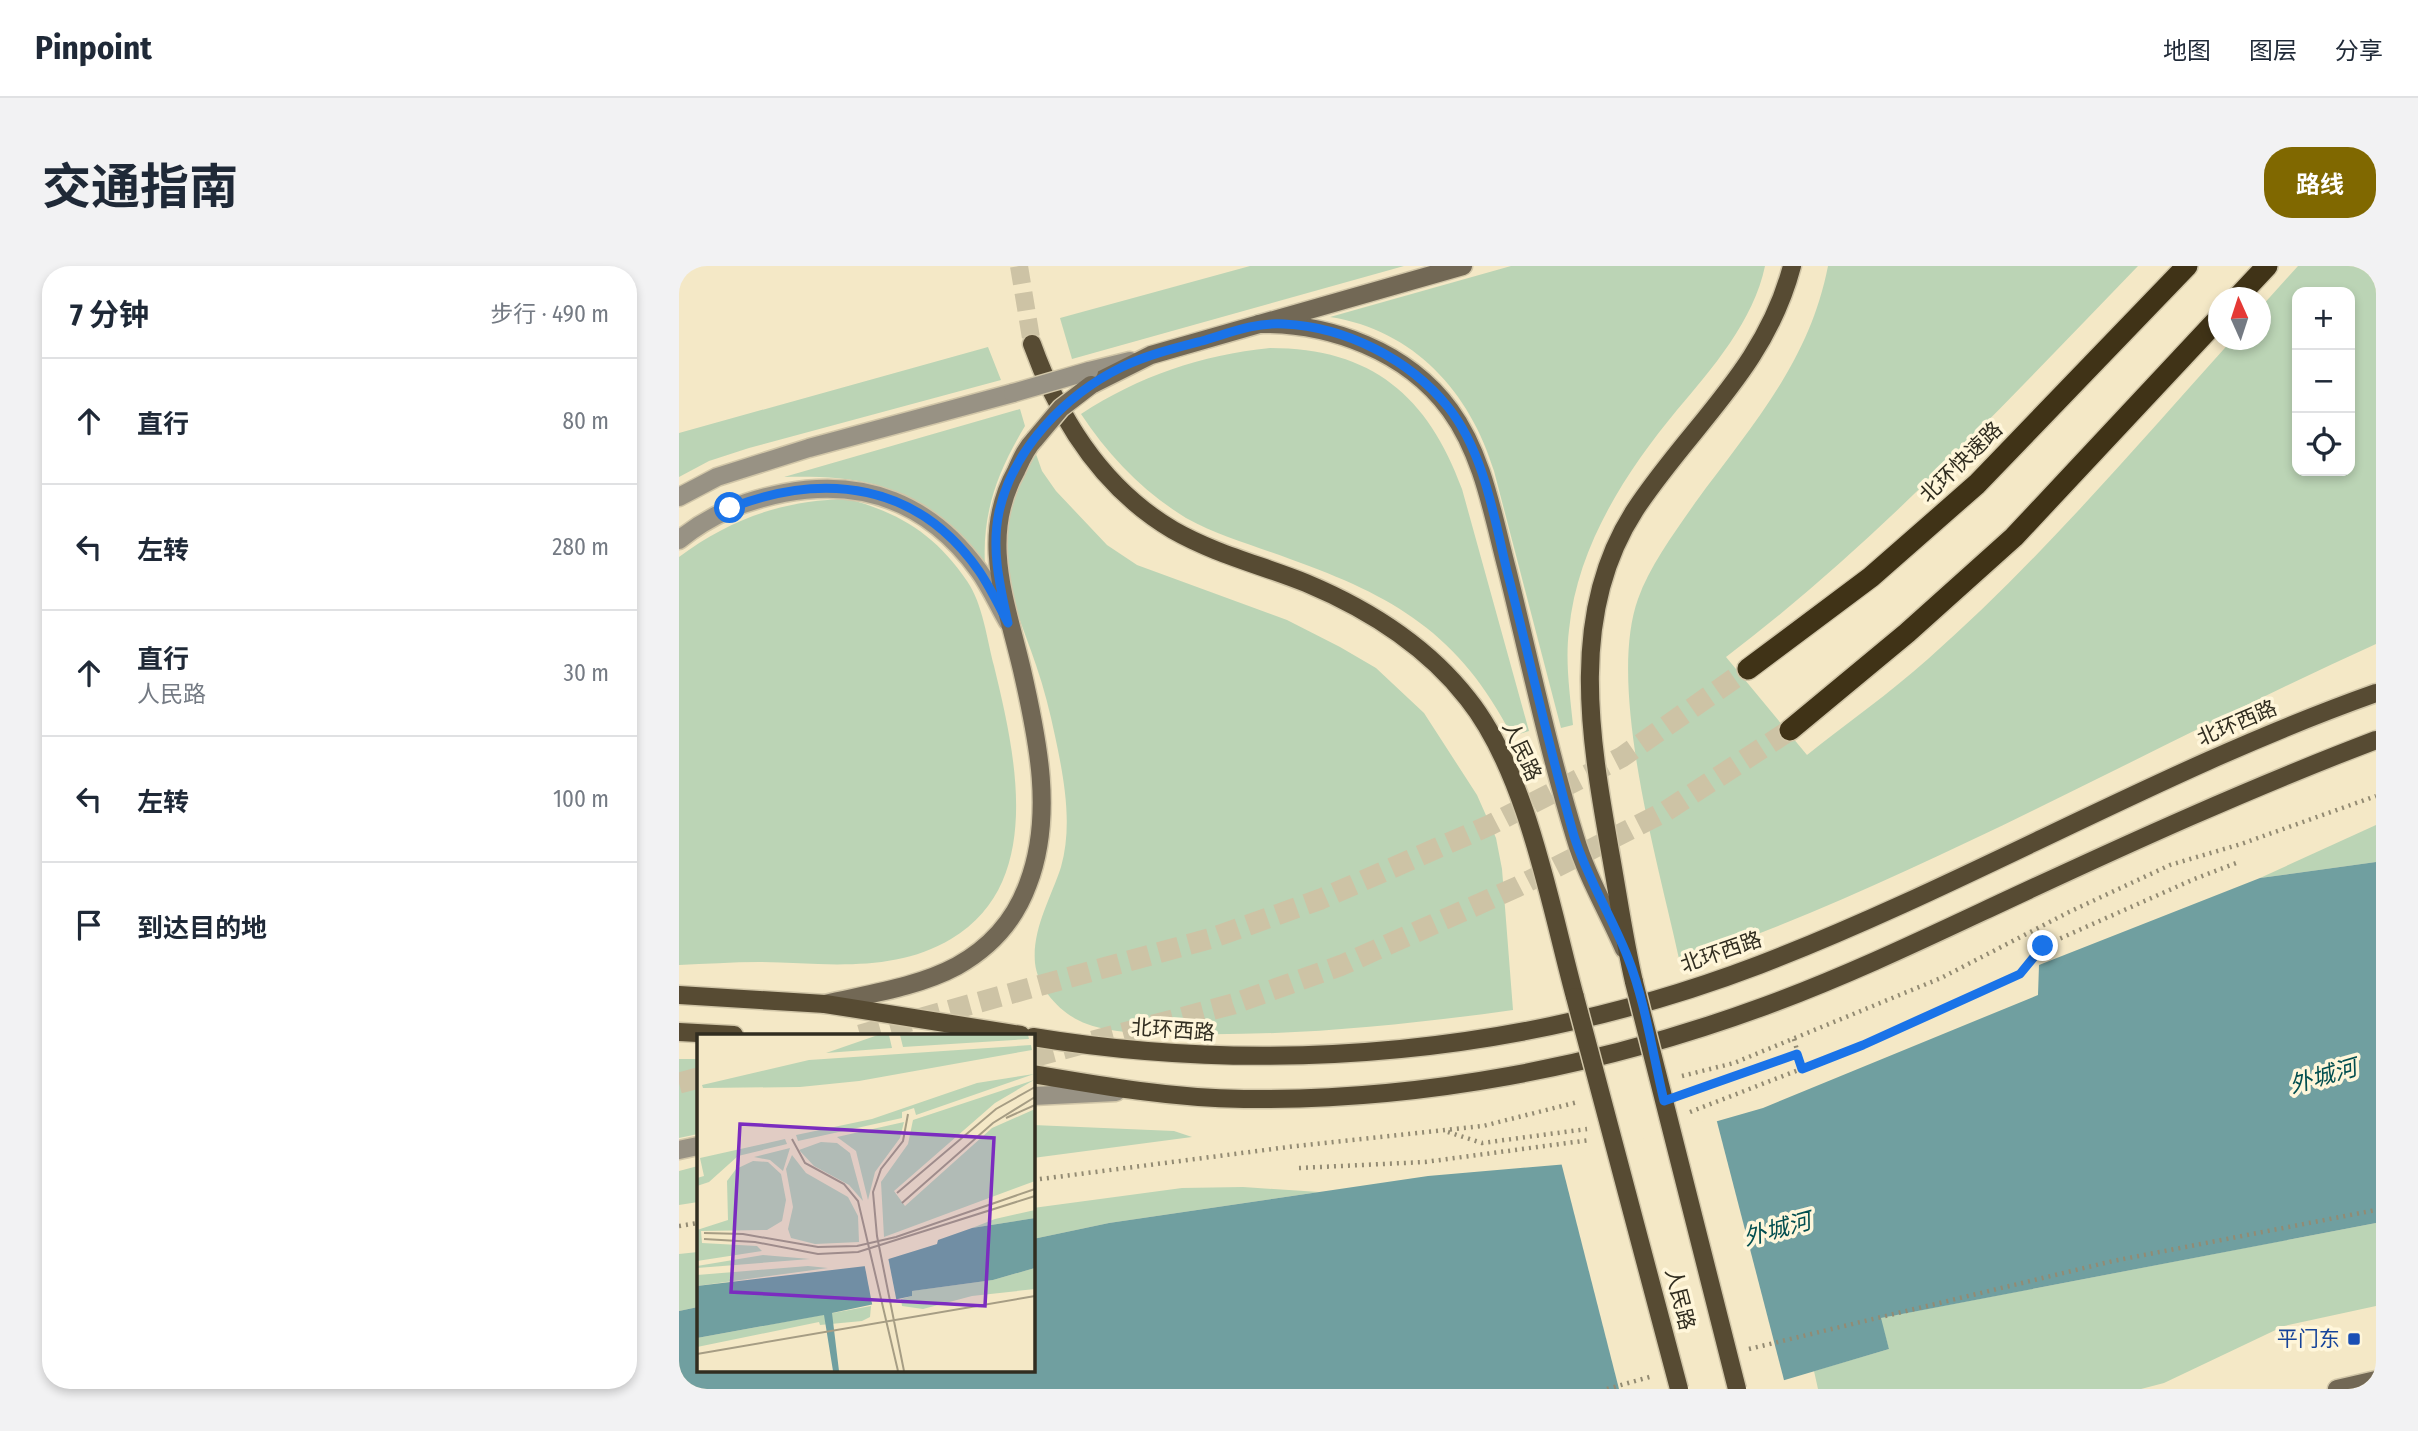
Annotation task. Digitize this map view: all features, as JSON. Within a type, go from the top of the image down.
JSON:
[{"type":"highway","name":"北环快速路","points":[[1748,669],[1871,577],[1977,484],[2187,266]]},
{"type":"highway","points":[[2247,287],[2267,266]]},
{"type":"highway","points":[[1790,730],[1907,633],[2014,537],[2208,329]]},
{"type":"main road","name":"人民路","points":[[1737,1389],[1629,962],[1594,751],[1589,652],[1598,600],[1634,512],[1765,338],[1791,266]]},
{"type":"main road","name":"人民路","points":[[1032,344],[1070,427],[1108,479],[1129,498],[1172,529],[1202,545],[1305,583],[1364,610],[1422,651],[1469,700],[1507,765],[1522,805],[1611,1126],[1679,1389]]},
{"type":"main road","name":"北环西路","points":[[1034,1037],[1151,1053],[1242,1058],[1321,1055],[1503,1036],[1610,1010],[1758,965],[1884,911],[2224,752],[2376,693]]},
{"type":"main road","points":[[1034,1074],[1134,1091],[1243,1099],[1409,1089],[1514,1076],[1615,1054],[1767,1006],[1899,950],[2241,793],[2376,740]]},
{"type":"main road","points":[[679,995],[825,1004],[1015,1034]]},
{"type":"main road","points":[[679,1032],[716,1034]]},
{"type":"street","points":[[679,497],[717,477],[809,448],[1013,393],[1090,378],[1151,355],[1464,266]]},
{"type":"street","points":[[1259,324],[1307,327],[1382,352],[1420,376],[1450,409],[1464,432],[1492,511],[1575,839],[1629,962]]},
{"type":"street","points":[[825,1004],[902,986],[956,966],[991,943],[1019,910],[1036,863],[1044,811],[1037,751],[1022,669],[1008,623],[995,554],[996,531],[999,509],[1010,481],[1035,439],[1090,378]]},
{"type":"street","points":[[679,540],[702,522],[745,502],[804,490],[855,488],[900,503],[960,548],[979,572],[1008,623]]},
{"type":"street","points":[[1034,1097],[1134,1091]]},
{"type":"street","points":[[679,1150],[697,1146]]},
{"type":"street","points":[[2337,1389],[2376,1380]]},
{"type":"path","points":[[1687,1113],[1863,1045],[2020,974],[2043,946],[2236,863]]},
{"type":"path","points":[[1794,1039],[1802,1069]]},
{"type":"path","points":[[1664,1101],[1797,1054]]},
{"type":"path","points":[[1444,1130],[1482,1143],[1611,1126]]},
{"type":"path","points":[[1299,1168],[1425,1163],[1593,1140]]},
{"type":"path","points":[[1482,1143],[1482,1156]]},
{"type":"path","points":[[1747,1350],[2113,1261],[2376,1210]]},
{"type":"path","points":[[679,1226],[697,1223]]},
{"type":"path","points":[[1607,1389],[1658,1375]]},
{"type":"green space","points":[[1250,266],[1404,266],[1072,359],[1060,318]]},
{"type":"green space","points":[[1511,266],[1765,266],[1752,306],[1742,324],[1717,361],[1639,459],[1622,485],[1593,541],[1582,569],[1569,630],[1568,666],[1573,725],[1561,728],[1494,471],[1484,442],[1470,415],[1435,369],[1412,351],[1388,335],[1360,324],[1330,317]]},
{"type":"green space","points":[[1828,266],[2138,266],[1990,419],[1888,519],[1782,613],[1726,657],[1807,755],[1914,672],[1969,622],[2085,504],[2223,350],[2271,350],[2271,296],[2298,266],[2376,266],[2376,644],[1945,853],[1770,929],[1680,963],[1639,779],[1628,680],[1630,636],[1638,599],[1656,561],[1776,392],[1807,333]]},
{"type":"green space","points":[[988,347],[1001,380],[749,448],[709,461],[679,477],[679,433]]},
{"type":"green space","points":[[1270,348],[1306,350],[1338,357],[1367,368],[1391,384],[1413,404],[1432,428],[1462,489],[1529,731],[1512,736],[1492,701],[1470,671],[1421,623],[1361,588],[1186,518],[1127,472],[1081,414],[1125,389],[1171,369],[1220,356]]},
{"type":"green space","points":[[1020,409],[1025,426],[1007,459],[989,510],[985,565],[941,519],[897,492],[847,479],[784,477]]},
{"type":"green space","points":[[1036,454],[1042,471],[1056,491],[1107,545],[1137,565],[1287,620],[1340,647],[1376,668],[1424,713],[1477,795],[1496,838],[1502,869],[1513,1010],[1391,1025],[1310,1031],[1228,1034],[1124,1032],[1099,1028],[1078,1020],[1060,1008],[1046,992],[1035,963],[1036,938],[1065,851],[1066,802],[1049,709],[1007,576],[1004,540],[1009,513]]},
{"type":"green space","points":[[848,499],[884,511],[915,528],[943,551],[967,581],[977,600],[1002,700],[1015,776],[1016,814],[1012,851],[1001,885],[981,915],[951,939],[905,958],[857,964],[759,962],[679,965],[679,557],[718,532],[758,514],[801,503]]},
{"type":"green space","points":[[2376,825],[2376,862],[2260,878]]},
{"type":"green space","points":[[679,1059],[697,1059],[697,1134],[679,1138]]},
{"type":"green space","points":[[1034,1125],[1174,1131],[1192,1137],[1034,1158]]},
{"type":"green space","points":[[697,1166],[697,1202],[679,1205],[679,1171]]},
{"type":"green space","points":[[1243,1187],[1319,1192],[1109,1223],[1034,1239],[1034,1208],[1182,1188]]},
{"type":"green space","points":[[2376,1223],[2376,1306],[2284,1326],[2164,1383],[2141,1389],[1818,1389],[1814,1371],[1889,1349],[1880,1318]]},
{"type":"green space","points":[[697,1252],[697,1307],[679,1311],[679,1254]]},
{"type":"water","name":"外城河","points":[[2376,862],[2376,1223],[1881,1318],[1889,1349],[1754,1389],[679,1389],[679,1311],[697,1307],[697,1372],[1034,1372],[1034,1239],[1109,1223],[1428,1176],[1568,1164],[1763,1108],[2038,995],[2039,965],[2260,878]]},
{"type":"pier","points":[[1716,1118],[1785,1384],[1766,1389],[1619,1389],[1561,1162]]},
{"type":"tunnel","points":[[1019,266],[1032,344]]},
{"type":"tunnel","points":[[864,1034],[1212,938],[1321,899],[1490,825],[1622,757],[1748,669]]},
{"type":"tunnel","points":[[1034,1057],[1233,1004],[1342,965],[1517,887],[1666,811],[1790,730]]},
{"type":"tunnel","points":[[679,1083],[697,1078]]},
{"type":"place","name":"平门东","points":[[2354,1339]]},
{"type":"route","points":[[730,508],[761,498],[829,488],[855,488],[900,503],[918,513],[960,548],[979,572],[1008,623],[995,554],[999,509],[1010,481],[1030,444],[1061,408],[1091,384],[1122,367],[1151,355],[1259,324],[1307,327],[1348,339],[1382,352],[1420,376],[1450,409],[1475,455],[1492,511],[1575,839],[1629,962],[1664,1101],[1797,1054],[1802,1069],[1863,1045],[2020,974],[2043,946]]}]
